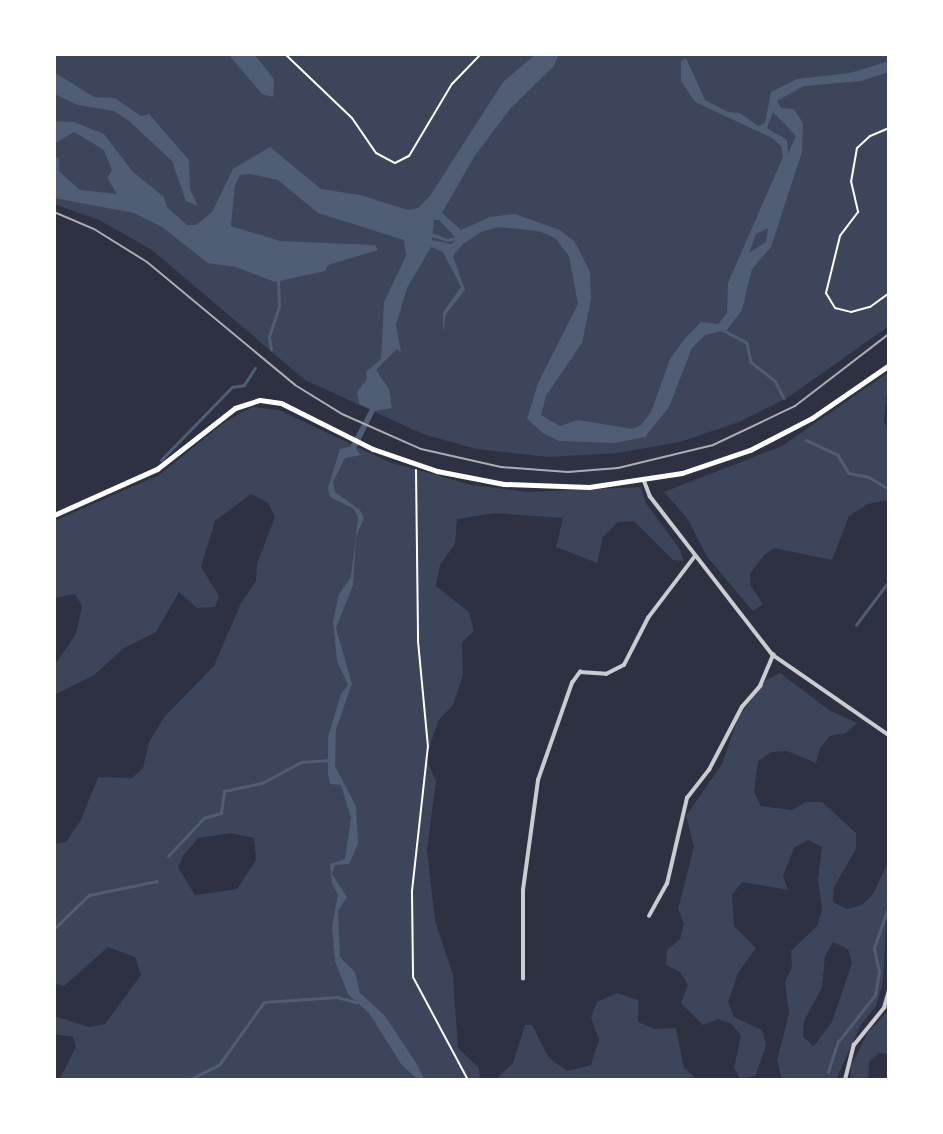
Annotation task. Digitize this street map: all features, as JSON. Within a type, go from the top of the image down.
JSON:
[{"type":"main road","points":[[54,515],[157,469],[235,408],[260,400],[281,403],[350,439],[416,465],[474,479],[539,487],[644,481],[714,463],[772,440],[889,365]]},
{"type":"street","points":[[644,481],[649,496],[773,655],[889,734]]},
{"type":"street","points":[[523,979],[523,890],[536,822],[537,780],[572,683],[580,672],[606,674],[624,665],[648,618],[695,556]]},
{"type":"street","points":[[649,916],[667,884],[687,798],[709,770],[742,707],[760,685],[773,655]]},
{"type":"street","points":[[845,1080],[854,1045],[884,1008],[889,990]]},
{"type":"path","points":[[285,54],[352,118],[376,153],[395,163],[409,156],[452,84],[481,54]]},
{"type":"path","points":[[889,128],[870,136],[857,148],[851,181],[858,212],[840,236],[826,293],[835,308],[852,312],[870,307],[889,293]]},
{"type":"path","points":[[416,465],[418,641],[428,746],[412,892],[413,977],[468,1080]]},
{"type":"shaded area","points":[[54,54],[889,54],[889,326],[787,398],[739,422],[680,442],[618,453],[549,457],[476,449],[423,434],[305,380],[152,250],[99,220],[54,204]]},
{"type":"shaded area","points":[[228,54],[254,54],[274,79],[273,97],[262,94]]},
{"type":"shaded area","points":[[536,54],[559,54],[554,66],[510,109],[474,157],[442,213],[461,230],[490,217],[515,214],[560,230],[575,242],[590,272],[591,300],[582,343],[546,396],[541,415],[560,426],[578,420],[632,429],[641,425],[651,412],[670,359],[686,337],[701,322],[718,324],[727,313],[728,283],[783,157],[781,146],[772,138],[695,102],[681,81],[681,61],[686,58],[705,100],[728,112],[740,113],[758,126],[765,123],[771,92],[797,79],[850,73],[889,61],[889,72],[861,81],[804,86],[777,101],[781,108],[794,109],[803,123],[802,152],[771,247],[752,269],[742,310],[727,330],[705,335],[692,348],[669,407],[645,437],[614,443],[559,441],[543,433],[527,419],[538,383],[578,304],[569,256],[555,238],[539,231],[498,227],[481,232],[462,245],[453,256],[465,290],[446,314],[443,332],[443,312],[461,287],[443,252],[431,247],[407,288],[396,325],[401,353],[397,349],[376,370],[389,389],[392,408],[375,411],[356,449],[361,455],[345,458],[333,482],[335,492],[360,510],[364,518],[356,537],[353,585],[336,628],[352,684],[336,729],[335,766],[356,806],[358,844],[349,864],[335,865],[332,874],[347,897],[338,911],[340,957],[355,972],[360,993],[385,1016],[416,1063],[425,1080],[418,1080],[401,1064],[369,1013],[348,994],[335,961],[332,927],[338,895],[332,883],[330,864],[345,859],[351,818],[341,785],[330,784],[328,774],[328,737],[341,694],[348,685],[337,661],[333,621],[339,594],[351,577],[358,518],[354,509],[330,497],[328,488],[340,449],[350,447],[370,409],[359,404],[357,392],[367,379],[366,372],[381,359],[384,302],[406,256],[404,240],[318,213],[278,180],[250,174],[240,175],[235,185],[231,226],[280,241],[375,245],[378,250],[328,265],[325,271],[275,282],[236,267],[208,263],[162,227],[134,213],[54,198],[54,155],[59,159],[59,171],[80,190],[117,194],[107,178],[112,170],[104,150],[74,132],[54,144],[54,121],[74,122],[104,134],[133,172],[164,197],[167,207],[187,225],[196,225],[212,212],[233,169],[270,147],[321,189],[360,195],[408,210],[418,208],[430,196],[503,82]],"holes":[[[773,112],[796,136],[788,154],[787,140],[767,128]],[[434,220],[439,220],[457,239],[451,244],[432,240]],[[768,228],[766,242],[749,253],[756,234]]]},
{"type":"shaded area","points":[[54,72],[94,97],[115,98],[141,116],[149,114],[189,160],[190,189],[198,206],[186,201],[172,161],[129,121],[114,111],[78,105],[54,94]]},
{"type":"shaded area","points":[[889,372],[884,421],[889,433],[889,500],[868,504],[849,516],[832,560],[774,548],[764,555],[750,574],[750,585],[763,604],[753,611],[708,558],[687,518],[664,492],[782,446]]},
{"type":"shaded area","points":[[252,407],[279,410],[389,462],[472,485],[529,492],[641,487],[646,503],[679,548],[684,561],[673,560],[634,521],[618,522],[603,537],[597,563],[556,547],[563,518],[495,513],[457,519],[455,544],[440,565],[436,586],[469,612],[474,631],[462,642],[463,675],[453,705],[438,721],[426,758],[436,781],[427,849],[435,920],[453,975],[458,1048],[479,1068],[480,1080],[59,1080],[76,1047],[73,1037],[54,1034],[54,1016],[89,1027],[105,1024],[141,975],[135,957],[108,947],[64,986],[54,983],[54,844],[66,842],[81,820],[98,777],[132,778],[143,768],[149,742],[165,716],[214,666],[241,603],[256,581],[257,564],[275,517],[268,503],[251,494],[215,521],[201,567],[219,596],[215,607],[197,608],[179,592],[156,632],[124,648],[94,675],[54,695],[54,666],[76,634],[82,606],[75,594],[54,598],[54,521],[159,475],[225,422]],"holes":[[[232,833],[254,838],[256,860],[237,889],[195,895],[178,867],[183,856],[198,838]]]},
{"type":"shaded area","points":[[780,673],[829,710],[857,723],[846,733],[830,736],[820,748],[816,763],[787,751],[772,752],[758,761],[754,792],[761,806],[792,810],[806,802],[822,802],[856,833],[856,849],[834,887],[833,902],[847,909],[862,905],[873,894],[889,860],[883,982],[876,1006],[860,1026],[836,1080],[782,1080],[777,1060],[789,1014],[785,982],[792,967],[791,951],[817,926],[822,910],[818,879],[822,847],[808,840],[794,848],[783,876],[788,890],[742,882],[732,895],[734,926],[756,948],[738,973],[728,1002],[734,1017],[762,1030],[766,1045],[756,1075],[741,1080],[734,1068],[741,1036],[732,1024],[718,1019],[703,1025],[681,1003],[688,985],[680,972],[666,965],[667,950],[680,939],[684,924],[678,909],[694,847],[686,816],[722,764],[738,718],[766,680]],"holes":[[[833,942],[848,949],[852,963],[832,1022],[814,1046],[803,1037],[804,1021],[822,987],[825,956]]]},
{"type":"shaded area","points":[[617,993],[638,1000],[638,1022],[655,1029],[676,1028],[684,1068],[698,1080],[495,1080],[513,1063],[525,1025],[532,1025],[549,1058],[567,1071],[591,1065],[599,1040],[591,1017],[597,1002]]},
{"type":"shaded area","points":[[889,1010],[889,1054],[879,1053],[869,1062],[868,1080],[850,1080],[851,1066],[868,1032]]},
{"type":"waterway","points":[[430,234],[447,240],[461,237]]},
{"type":"waterway","points":[[271,350],[269,337],[279,307],[278,279]]},
{"type":"waterway","points":[[723,330],[747,343],[751,362],[775,381],[784,398]]},
{"type":"waterway","points":[[161,460],[232,387],[244,385],[255,368]]},
{"type":"waterway","points":[[806,440],[838,455],[849,473],[869,477],[889,489]]},
{"type":"waterway","points":[[856,625],[889,581]]},
{"type":"waterway","points":[[168,856],[204,818],[221,813],[224,791],[262,783],[301,762],[330,760]]},
{"type":"waterway","points":[[54,929],[89,895],[157,881]]},
{"type":"waterway","points":[[828,1072],[838,1042],[875,995],[879,972],[874,948],[889,905]]},
{"type":"waterway","points":[[188,1080],[219,1065],[264,1002],[337,997],[356,1002]]},
{"type":"tram line","points":[[54,212],[94,229],[147,262],[295,385],[342,414],[421,449],[501,467],[568,472],[618,468],[713,445],[795,406],[889,334]]}]
